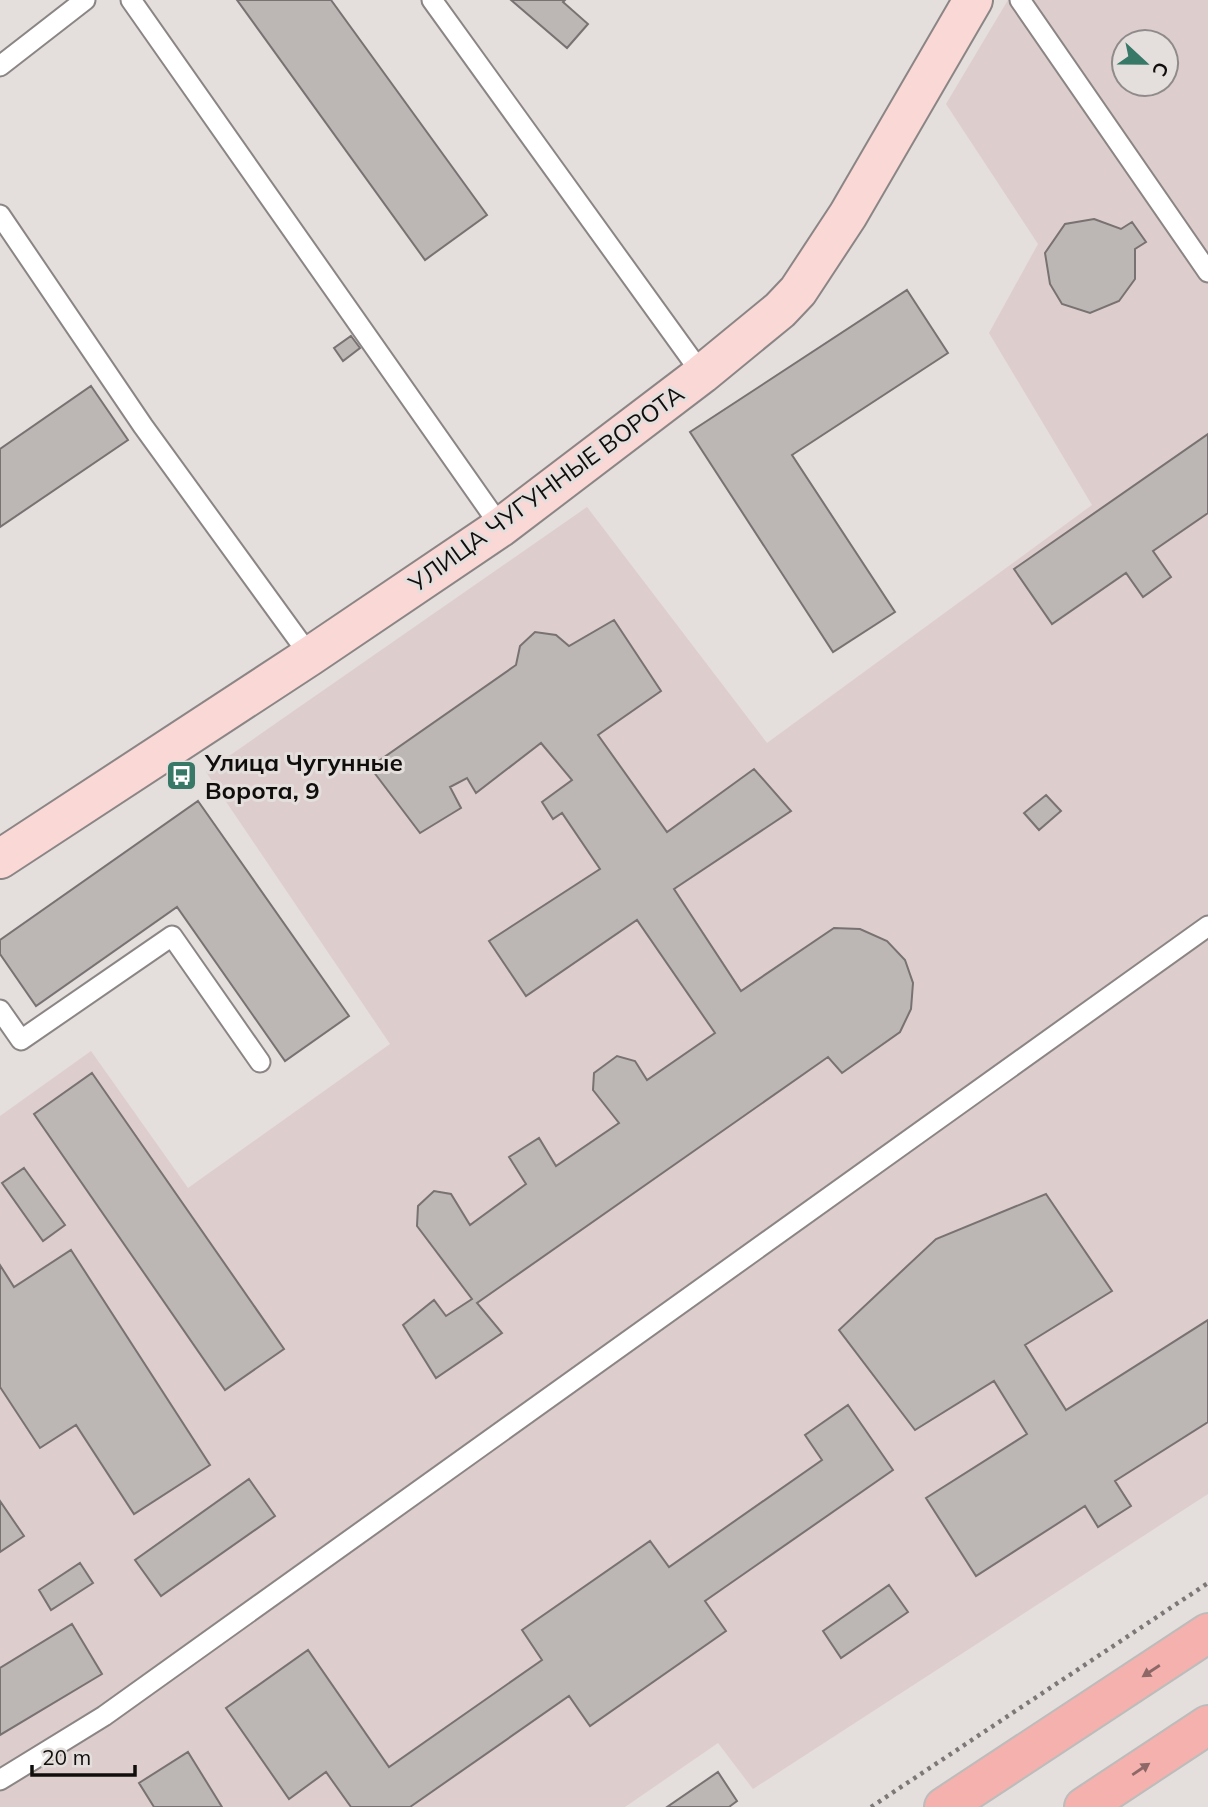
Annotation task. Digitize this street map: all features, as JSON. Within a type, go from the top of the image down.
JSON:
[{"type":"main road","points":[[944,1807],[1208,1633]]},
{"type":"main road","points":[[1084,1807],[1208,1725]]},
{"type":"street","name":"УЛИЦА ЧУГУННЫЕ ВОРОТА","points":[[0,859],[501,527],[702,374],[780,310],[798,291],[848,215],[973,0]]},
{"type":"lane","points":[[0,66],[85,0]]},
{"type":"lane","points":[[131,0],[501,527]]},
{"type":"lane","points":[[432,0],[702,374]]},
{"type":"lane","points":[[1020,0],[1208,272]]},
{"type":"lane","points":[[0,215],[143,426],[310,656]]},
{"type":"lane","points":[[0,1780],[104,1716],[1208,926]]},
{"type":"lane","points":[[0,1010],[21,1040],[172,936],[260,1062]]},
{"type":"path","points":[[871,1807],[1208,1583]]},
{"type":"shaded area","points":[[1008,0],[1208,0],[1208,1494],[753,1789],[718,1743],[625,1807],[0,1807],[0,1116],[91,1051],[188,1188],[390,1044],[206,772],[587,507],[767,743],[1092,505],[989,333],[1038,244],[946,104]]},
{"type":"building","points":[[237,0],[331,0],[487,215],[425,260]]},
{"type":"building","points":[[511,0],[565,0],[563,2],[588,24],[567,48]]},
{"type":"building","points":[[1094,219],[1121,229],[1132,222],[1146,242],[1135,249],[1135,279],[1119,301],[1090,313],[1062,304],[1050,284],[1045,253],[1065,224]]},
{"type":"building","points":[[907,290],[948,353],[792,455],[895,612],[833,652],[690,432]]},
{"type":"building","points":[[351,336],[360,348],[343,361],[334,348]]},
{"type":"building","points":[[91,386],[128,440],[0,527],[0,449]]},
{"type":"building","points":[[1208,434],[1208,513],[1153,551],[1171,577],[1143,597],[1126,573],[1052,624],[1014,569]]},
{"type":"building","points":[[614,620],[661,691],[598,735],[667,832],[754,769],[791,811],[674,889],[741,991],[834,928],[860,929],[887,941],[905,960],[913,983],[911,1009],[900,1032],[842,1073],[828,1057],[477,1303],[502,1333],[436,1378],[403,1325],[434,1300],[446,1316],[472,1299],[417,1226],[418,1206],[434,1191],[451,1194],[470,1225],[526,1184],[509,1157],[539,1138],[556,1166],[619,1123],[593,1090],[594,1073],[617,1056],[635,1061],[647,1080],[715,1033],[637,920],[526,996],[489,941],[600,869],[562,813],[553,819],[542,802],[572,780],[541,743],[476,793],[467,778],[450,787],[461,808],[420,833],[370,767],[516,665],[520,646],[535,632],[556,635],[569,646]]},
{"type":"building","points":[[1046,795],[1061,811],[1039,830],[1024,813]]},
{"type":"building","points":[[198,801],[349,1016],[285,1061],[177,907],[36,1006],[0,954],[0,940]]},
{"type":"building","points":[[92,1073],[284,1349],[225,1390],[34,1114]]},
{"type":"building","points":[[24,1168],[65,1225],[43,1241],[2,1183]]},
{"type":"building","points":[[1046,1194],[1112,1291],[1025,1345],[1066,1410],[1208,1320],[1208,1422],[1115,1481],[1131,1506],[1098,1527],[1085,1506],[976,1576],[926,1498],[1027,1434],[994,1381],[915,1430],[839,1330],[936,1239]]},
{"type":"building","points":[[71,1250],[210,1465],[134,1514],[76,1425],[40,1448],[0,1387],[0,1265],[14,1287]]},
{"type":"building","points":[[848,1405],[893,1470],[705,1601],[726,1631],[590,1726],[569,1696],[410,1807],[351,1807],[326,1772],[289,1799],[226,1708],[308,1650],[389,1767],[542,1660],[522,1630],[650,1541],[669,1567],[822,1460],[805,1435]]},
{"type":"building","points":[[249,1479],[275,1516],[161,1596],[135,1560]]},
{"type":"building","points":[[0,1501],[24,1536],[0,1552]]},
{"type":"building","points":[[80,1563],[93,1583],[51,1610],[39,1590]]},
{"type":"building","points":[[889,1585],[908,1612],[841,1658],[823,1631]]},
{"type":"building","points":[[72,1624],[102,1674],[0,1735],[0,1668]]},
{"type":"building","points":[[188,1752],[222,1807],[154,1807],[139,1783]]},
{"type":"building","points":[[718,1772],[737,1801],[729,1807],[667,1807]]},
{"type":"place","name":"Улица Чугунные Ворота, 9","points":[[182,776]]}]
